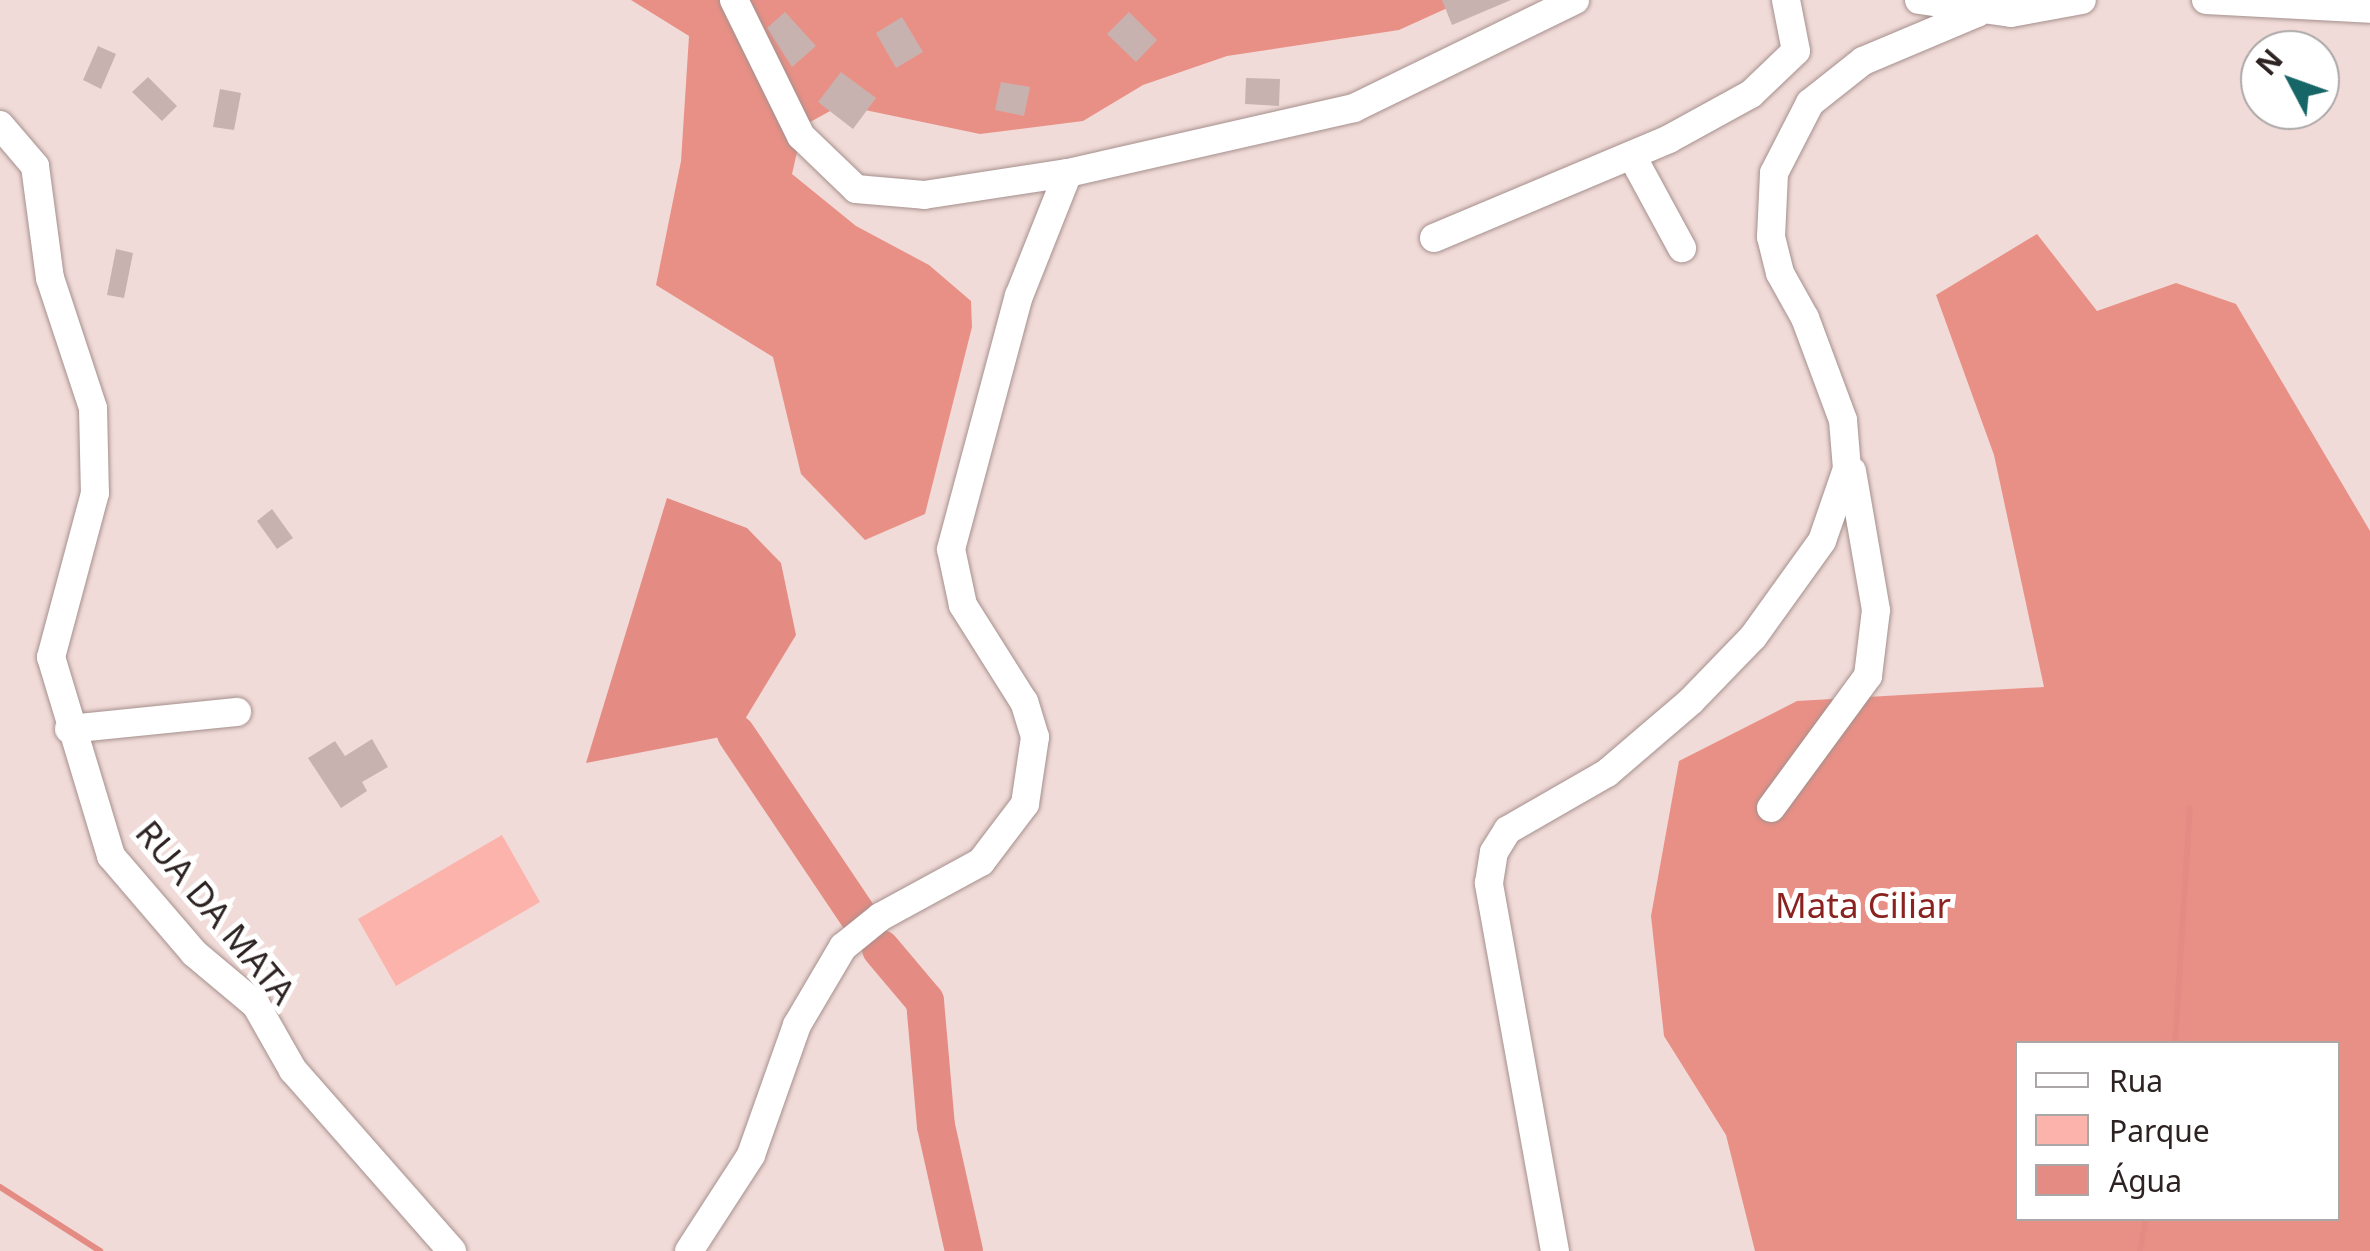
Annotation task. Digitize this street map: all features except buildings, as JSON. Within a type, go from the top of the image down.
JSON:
[{"type":"street","points":[[734,0],[800,136],[856,189],[924,196],[1068,173],[1354,108],[1575,0]]},
{"type":"street","points":[[1434,238],[1632,156],[1751,94],[1796,51],[1786,0]]},
{"type":"street","points":[[1919,0],[1969,6],[2082,0]]},
{"type":"street","points":[[2206,0],[2370,9]]},
{"type":"street","points":[[1771,808],[1868,676],[1876,610],[1843,420],[1805,318],[1780,273],[1770,238],[1774,173],[1810,102],[1839,76],[1969,6]]},
{"type":"street","name":"RUA DA MATA","points":[[0,125],[35,166],[50,278],[93,408],[95,493],[50,657],[111,856],[194,952],[256,1005],[294,1070],[452,1251]]},
{"type":"street","points":[[1632,156],[1682,248]]},
{"type":"street","points":[[690,1251],[750,1156],[797,1024],[843,948],[880,917],[981,862],[1025,804],[1035,738],[1024,702],[963,605],[952,549],[1019,296],[1068,173]]},
{"type":"street","points":[[1555,1251],[1489,883],[1494,852],[1508,830],[1606,772],[1754,637],[1799,579],[1837,508],[1846,469],[1843,420]]},
{"type":"street","points":[[70,729],[237,712]]},
{"type":"green space","points":[[631,0],[1465,0],[1399,30],[1227,56],[1143,85],[1083,121],[980,134],[841,105],[803,126],[792,174],[856,226],[929,265],[971,301],[972,327],[925,514],[865,540],[801,474],[773,357],[656,285],[681,161],[689,36]]},
{"type":"green space","name":"Mata Ciliar","points":[[2037,234],[2097,311],[2176,283],[2236,304],[2370,531],[2370,1251],[1755,1251],[1726,1135],[1664,1036],[1651,916],[1679,761],[1797,701],[2044,687],[1994,455],[1936,295]]},
{"type":"green space","points":[[502,835],[540,902],[396,986],[358,919]]},
{"type":"water","points":[[667,498],[747,528],[781,563],[796,635],[736,734],[586,763]]},
{"type":"waterway","points":[[736,734],[859,917]]},
{"type":"waterway","points":[[2175,1041],[2190,807]]},
{"type":"waterway","points":[[881,949],[925,1001],[936,1126],[964,1251]]},
{"type":"waterway","points":[[0,1187],[100,1251]]},
{"type":"waterway","points":[[2140,1251],[2145,1221]]}]
